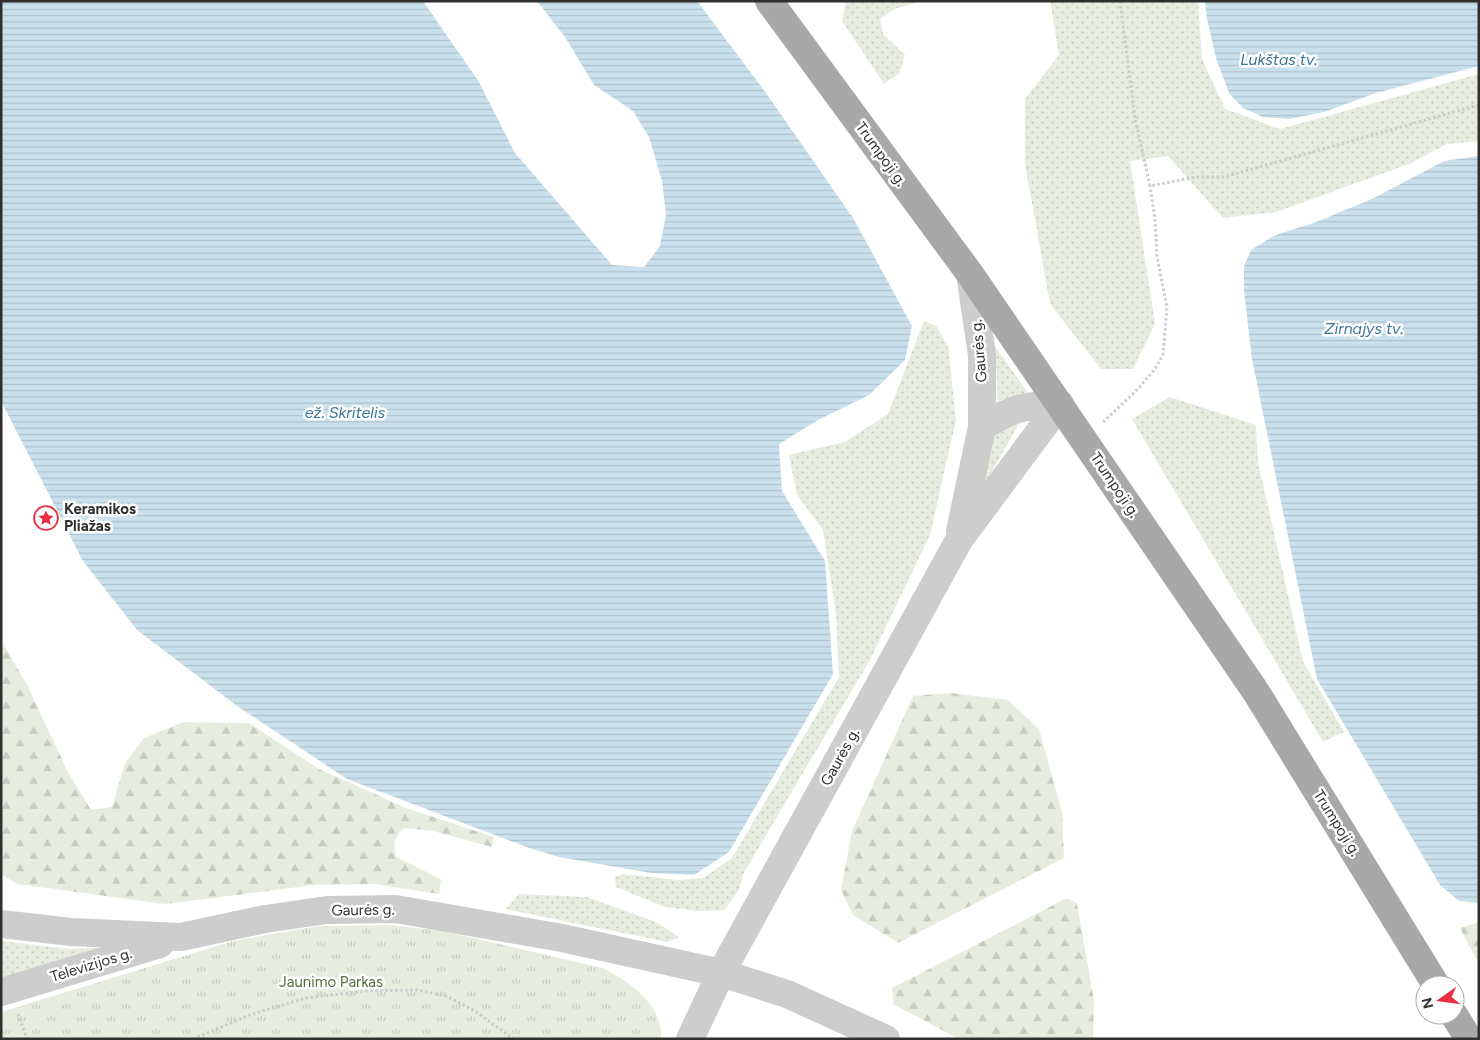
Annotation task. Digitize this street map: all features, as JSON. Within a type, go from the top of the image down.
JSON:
[{"type":"main road","name":"Trumpoji g.","points":[[769,1],[970,274],[1256,692],[1430,975]]},
{"type":"main road","points":[[1460,1025],[1468,1039]]},
{"type":"street","name":"Gaurės g.","points":[[959,540],[982,427],[982,355],[970,274]]},
{"type":"street","name":"Gaurės g.","points":[[690,1039],[721,973],[959,540],[1060,404]]},
{"type":"street","points":[[982,427],[1007,411],[1027,406],[1060,404]]},
{"type":"street","name":"Gaurės g.","points":[[1,924],[79,933],[181,938],[265,919],[327,910],[396,909],[562,938],[721,973],[788,994],[886,1039]]},
{"type":"street","name":"Televizijos g.","points":[[1,992],[181,938]]},
{"type":"path","points":[[1082,437],[1107,419],[1131,396],[1155,369],[1163,356],[1167,307],[1157,257],[1155,220],[1150,186],[1135,118],[1120,1]]},
{"type":"path","points":[[1150,186],[1196,177],[1224,177],[1479,105]]},
{"type":"path","points":[[193,1039],[252,1014],[306,998],[366,991],[407,990],[446,996],[475,1011],[514,1039]]},
{"type":"green space","points":[[846,1],[920,1],[895,9],[880,19],[883,34],[905,55],[900,73],[884,84],[842,21]]},
{"type":"green space","points":[[1050,1],[1198,1],[1202,59],[1225,109],[1280,129],[1479,74],[1479,141],[1447,144],[1409,164],[1276,212],[1223,218],[1168,156],[1130,161],[1155,324],[1133,369],[1101,369],[1050,304],[1025,164],[1025,99],[1059,55]]},
{"type":"green space","points":[[924,321],[936,326],[948,346],[956,420],[930,535],[870,660],[743,874],[739,890],[724,910],[698,911],[665,907],[616,887],[615,877],[624,874],[677,880],[703,878],[732,858],[839,677],[836,613],[823,530],[797,495],[789,455],[845,442],[888,414]]},
{"type":"green space","points":[[995,346],[1028,393],[998,401]]},
{"type":"green space","points":[[1170,397],[1256,425],[1258,462],[1303,662],[1344,732],[1323,742],[1132,419]]},
{"type":"green space","points":[[1022,418],[970,511],[993,433]]},
{"type":"green space","points":[[1,640],[27,685],[68,772],[91,810],[112,807],[125,763],[144,738],[184,722],[249,723],[319,769],[406,808],[494,837],[492,847],[433,831],[403,828],[394,841],[396,857],[441,879],[439,894],[374,884],[314,885],[165,904],[17,884],[1,874]]},
{"type":"green space","points":[[950,693],[1008,700],[1039,729],[1062,812],[1064,858],[898,943],[853,915],[841,890],[852,831],[913,696]]},
{"type":"green space","points":[[519,894],[587,897],[656,922],[679,937],[667,942],[506,909]]},
{"type":"green space","points":[[1067,898],[1077,903],[1094,1001],[1093,1039],[959,1039],[893,1004],[892,988]]},
{"type":"green space","points":[[1479,922],[1479,959],[1476,959],[1460,928]]},
{"type":"green space","name":"Jaunimo Parkas","points":[[390,925],[443,931],[603,968],[634,987],[651,1005],[657,1015],[661,1039],[1,1039],[1,1012],[233,941],[318,926]]},
{"type":"green space","points":[[1,941],[70,949],[122,947],[1,980]]},
{"type":"water","name":"ež. Skritelis","points":[[1,1],[423,1],[479,82],[515,153],[612,265],[644,267],[660,246],[666,215],[662,181],[649,137],[633,111],[594,85],[565,37],[537,1],[697,1],[766,93],[853,218],[912,326],[905,360],[869,395],[818,420],[779,444],[782,491],[825,561],[833,674],[729,852],[694,875],[651,873],[559,857],[532,849],[347,779],[237,706],[137,630],[83,561],[1,401]]},
{"type":"water","name":"Lukštas tv.","points":[[1205,1],[1479,1],[1479,66],[1376,93],[1324,112],[1289,119],[1263,117],[1243,108],[1229,93],[1216,58]]},
{"type":"water","name":"Zirnajys tv.","points":[[1479,156],[1479,903],[1459,901],[1440,885],[1317,679],[1252,359],[1244,291],[1244,266],[1251,250],[1273,236],[1316,222],[1372,199],[1444,161]]},
{"type":"place","name":"Keramikos Pliažas","points":[[46,518]]}]
